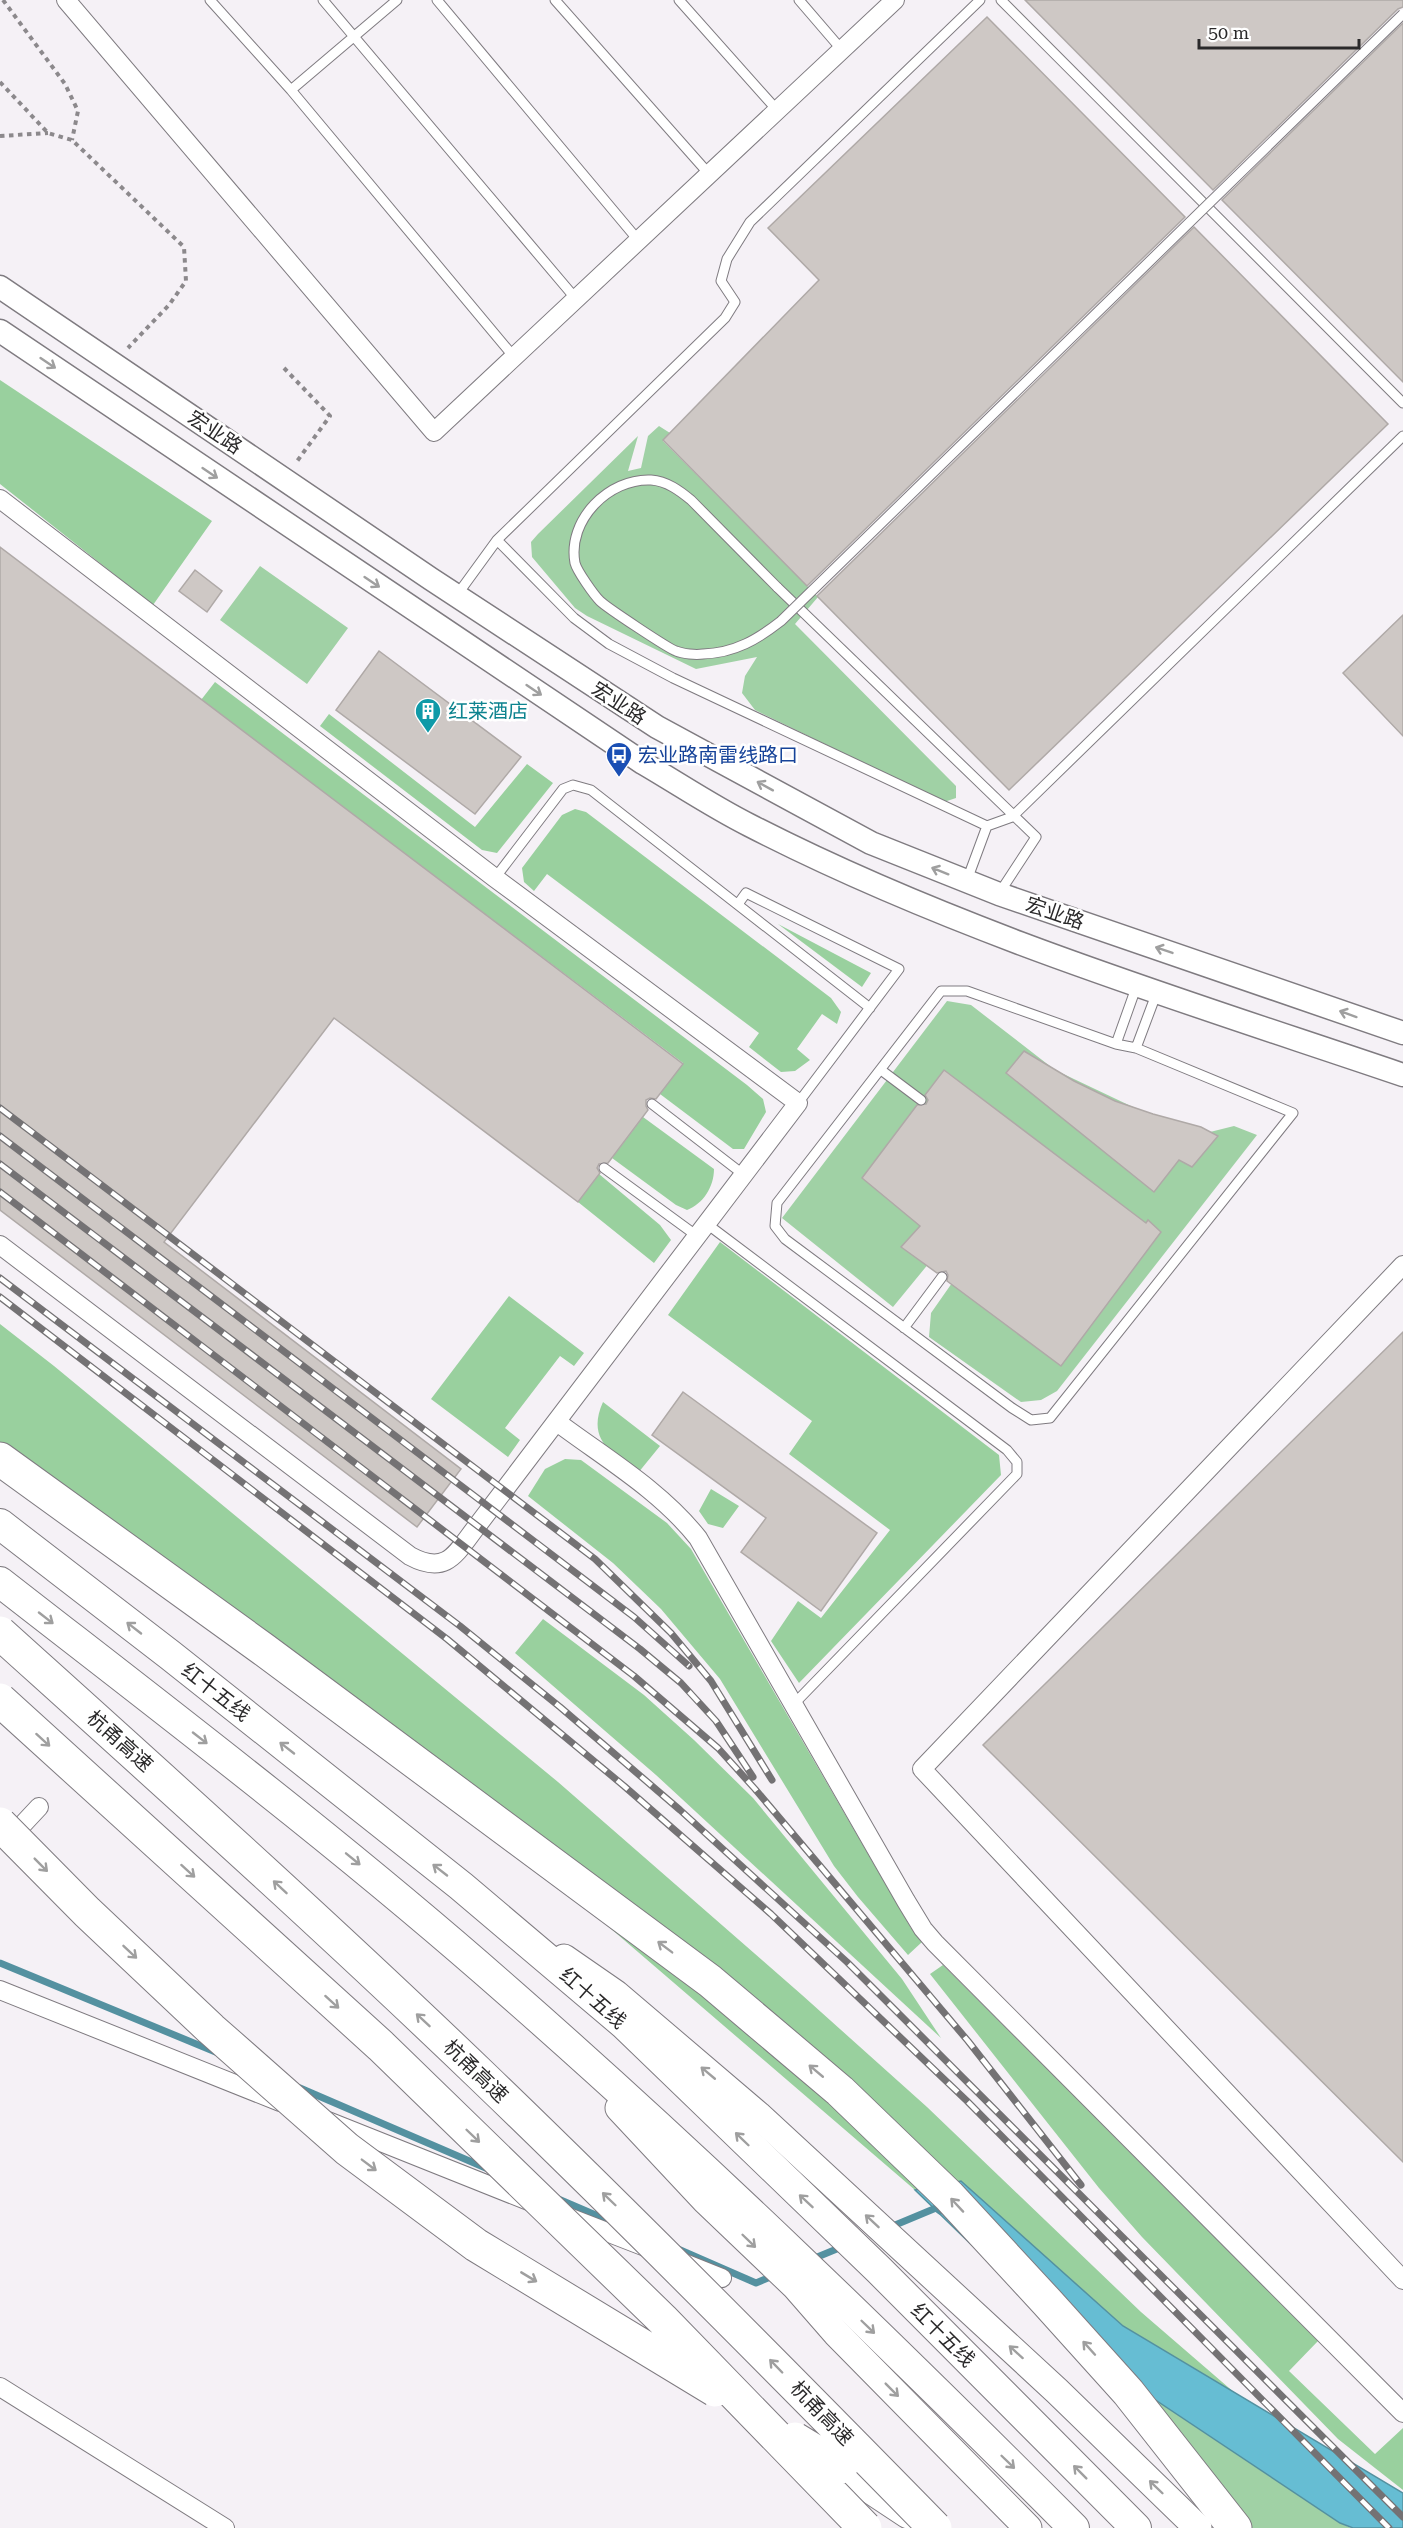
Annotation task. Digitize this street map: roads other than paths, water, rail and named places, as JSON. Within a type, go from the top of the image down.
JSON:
[{"type":"highway","points":[[0,1458],[253,1642],[710,1981],[840,2091],[949,2196],[1128,2392],[1235,2528]]},
{"type":"highway","name":"杭甬高速","points":[[0,1633],[266,1873],[483,2076],[696,2284],[934,2528]]},
{"type":"highway","points":[[0,1700],[381,2046],[662,2319],[866,2528]]},
{"type":"highway","points":[[3,1835],[211,2029],[347,2149],[476,2245],[841,2466],[934,2528]]},
{"type":"main road","name":"红十五线","points":[[0,1524],[467,1892],[624,2024],[879,2270],[1136,2528]]},
{"type":"main road","points":[[0,1582],[356,1861],[511,1993],[719,2198],[836,2333],[1028,2528]]},
{"type":"main road","points":[[467,1892],[616,1994],[758,2115],[1057,2391],[1198,2528]]},
{"type":"main road","points":[[719,2198],[825,2286],[1074,2528]]},
{"type":"street","points":[[66,0],[434,432],[895,0]]},
{"type":"street","name":"宏业路","points":[[0,287],[457,596],[657,728],[871,843],[999,894],[1403,1034]]},
{"type":"street","name":"宏业路","points":[[0,331],[634,756],[748,825],[898,895],[1064,960],[1403,1075]]},
{"type":"street","points":[[0,499],[495,878],[798,1103],[557,1422],[449,1560],[438,1564],[425,1564],[400,1548],[0,1245]]},
{"type":"street","points":[[1403,1265],[922,1769],[1403,2280]]},
{"type":"street","points":[[557,1422],[664,1502],[681,1517],[698,1538],[906,1901],[929,1936],[1403,2413]]},
{"type":"street","points":[[3,1835],[39,1807]]},
{"type":"street","points":[[0,1990],[722,2278]]},
{"type":"street","points":[[0,2387],[204,2522],[225,2528]]},
{"type":"lane","points":[[210,0],[291,90],[514,357]]},
{"type":"lane","points":[[323,0],[576,299]]},
{"type":"lane","points":[[291,90],[397,0]]},
{"type":"lane","points":[[437,0],[639,240]]},
{"type":"lane","points":[[555,0],[709,174]]},
{"type":"lane","points":[[679,0],[777,110]]},
{"type":"lane","points":[[799,0],[842,50]]},
{"type":"lane","points":[[457,596],[497,540],[725,318],[735,302],[722,281],[727,260],[750,222],[980,0]]},
{"type":"lane","points":[[1001,0],[1403,404]]},
{"type":"lane","points":[[999,894],[1036,837],[1012,817],[777,587],[691,500],[676,487],[653,480],[633,481],[612,489],[584,518],[574,544],[575,565],[600,602],[676,651],[703,654],[732,649],[756,640],[782,621],[1403,14]]},
{"type":"lane","points":[[497,540],[574,618],[609,644],[673,678],[987,826],[1012,817],[1403,436]]},
{"type":"lane","points":[[495,878],[563,789],[573,784],[591,790],[870,1008]]},
{"type":"lane","points":[[967,881],[987,826]]},
{"type":"lane","points":[[738,904],[746,893],[899,969],[798,1103]]},
{"type":"lane","points":[[1116,1044],[1147,988]]},
{"type":"lane","points":[[1136,1048],[1147,988]]},
{"type":"lane","points":[[941,991],[967,991],[1116,1044],[1136,1048],[1293,1113],[1050,1418],[1031,1420],[785,1239],[775,1226],[777,1203],[941,991]]},
{"type":"lane","points":[[880,1070],[921,1100]]},
{"type":"lane","points":[[652,1104],[744,1175]]},
{"type":"lane","points":[[604,1168],[702,1230],[1007,1450],[1017,1462],[1017,1474],[793,1705]]},
{"type":"lane","points":[[904,1328],[942,1277]]},
{"type":"water","points":[[961,2181],[1123,2326],[1403,2493],[1403,2528],[1353,2528],[1340,2523],[1079,2349],[915,2190]]},
{"type":"waterway","points":[[0,1963],[218,2053]]},
{"type":"waterway","points":[[300,2088],[488,2169]]},
{"type":"waterway","points":[[556,2198],[612,2222]]},
{"type":"waterway","points":[[888,2228],[936,2208],[940,2211]]},
{"type":"waterway","points":[[810,2260],[844,2246]]},
{"type":"waterway","points":[[678,2249],[756,2283],[775,2275]]},
{"type":"railway","points":[[0,1108],[595,1559],[671,1633],[711,1681],[772,1780]]},
{"type":"railway","points":[[0,1136],[634,1617],[689,1666]]},
{"type":"railway","points":[[0,1164],[640,1649],[681,1683],[716,1721],[753,1777]]},
{"type":"railway","points":[[0,1192],[634,1676],[718,1748],[968,2041],[1081,2185]]},
{"type":"railway","points":[[0,1278],[460,1626],[560,1707],[680,1810],[847,1962],[1403,2517]]},
{"type":"railway","points":[[0,1297],[447,1639],[624,1786],[771,1914],[967,2101],[1389,2528]]},
{"type":"place","name":"红莱酒店","points":[[428,734]]},
{"type":"place","name":"宏业路南雷线路口","points":[[619,778]]}]
